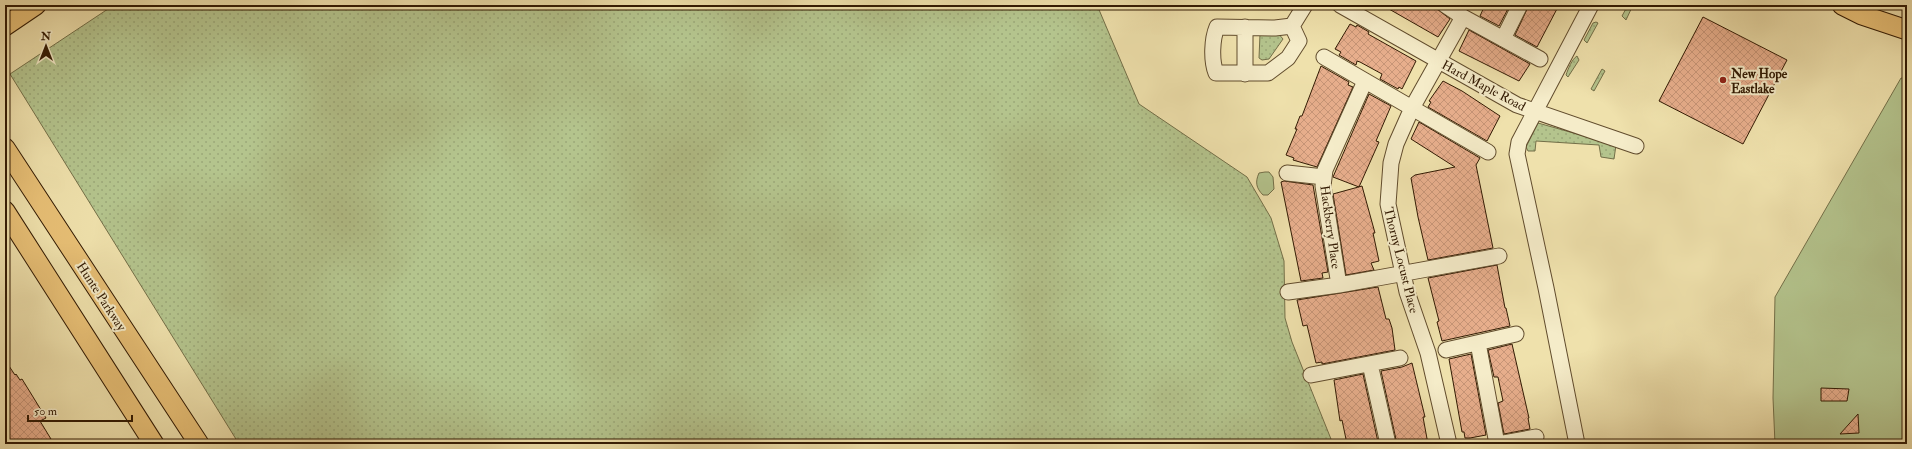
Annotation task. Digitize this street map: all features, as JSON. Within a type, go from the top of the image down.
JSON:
[{"type":"main road","points":[[5,26],[36,5]]},
{"type":"main road","points":[[1842,5],[1862,15],[1907,30]]},
{"type":"main road","name":"Hunte Parkway","points":[[5,148],[199,444]]},
{"type":"main road","points":[[5,211],[154,444]]},
{"type":"street","points":[[1292,26],[1305,5]]},
{"type":"street","name":"Hard Maple Road","points":[[1340,5],[1517,105],[1636,146]]},
{"type":"street","points":[[1445,5],[1463,17],[1540,59]]},
{"type":"street","points":[[1503,39],[1520,5]]},
{"type":"street","points":[[1577,444],[1546,288],[1517,154],[1519,142],[1591,5]]},
{"type":"street","name":"Thorny Locust Place","points":[[1449,444],[1428,353],[1407,292],[1388,204],[1391,163],[1396,144],[1412,108],[1440,61],[1463,17]]},
{"type":"street","points":[[1217,26],[1275,28],[1292,26],[1299,41],[1288,58],[1268,73],[1216,73],[1214,67],[1214,35],[1217,26]]},
{"type":"street","points":[[1245,27],[1245,74]]},
{"type":"street","points":[[1324,57],[1488,152]]},
{"type":"street","name":"Hackberry Place","points":[[1339,285],[1323,186],[1324,177],[1325,170],[1366,81]]},
{"type":"street","points":[[1287,173],[1324,177]]},
{"type":"street","points":[[1288,292],[1339,285],[1499,256]]},
{"type":"street","points":[[1446,350],[1516,334]]},
{"type":"street","points":[[1478,343],[1497,444],[1536,437]]},
{"type":"street","points":[[1311,375],[1400,358]]},
{"type":"street","points":[[1370,364],[1388,444]]},
{"type":"green space","points":[[114,5],[1097,5],[1139,104],[1247,177],[1271,218],[1284,261],[1285,318],[1292,342],[1333,444],[239,444],[10,74]]},
{"type":"green space","points":[[1628,5],[1633,5],[1626,20],[1622,16]]},
{"type":"green space","points":[[1593,23],[1598,23],[1587,43],[1584,40]]},
{"type":"green space","points":[[1277,32],[1283,39],[1269,59],[1262,60],[1259,58],[1260,34]]},
{"type":"green space","points":[[1577,56],[1579,60],[1568,77],[1566,75],[1569,67],[1573,59]]},
{"type":"green space","points":[[1602,69],[1605,71],[1594,91],[1591,89]]},
{"type":"green space","points":[[1901,78],[1907,79],[1907,444],[1775,444],[1773,398],[1775,297]]},
{"type":"green space","points":[[1538,123],[1616,145],[1614,159],[1601,157],[1599,145],[1536,141],[1535,151],[1528,151],[1526,147]]},
{"type":"green space","points":[[1269,172],[1273,177],[1274,189],[1268,195],[1263,195],[1257,185],[1259,173]]},
{"type":"building","points":[[1382,5],[1432,5],[1450,19],[1438,37]]},
{"type":"building","points":[[1485,5],[1510,5],[1499,26],[1480,16]]},
{"type":"building","points":[[1529,5],[1559,5],[1537,47],[1515,35]]},
{"type":"building","name":"New Hope Eastlake","points":[[1703,17],[1787,60],[1743,144],[1659,101]]},
{"type":"building","points":[[1350,24],[1356,27],[1357,25],[1369,32],[1368,34],[1416,61],[1402,89],[1399,87],[1398,89],[1380,79],[1382,74],[1360,62],[1357,61],[1356,65],[1339,55],[1341,52],[1335,49]]},
{"type":"building","points":[[1469,30],[1530,64],[1519,81],[1459,51]]},
{"type":"building","points":[[1321,66],[1349,82],[1348,85],[1353,87],[1317,167],[1293,160],[1294,158],[1286,155],[1297,129],[1295,129],[1300,116],[1302,116]]},
{"type":"building","points":[[1443,81],[1462,91],[1500,116],[1487,141],[1428,107],[1431,102],[1429,101]]},
{"type":"building","points":[[1369,94],[1391,106],[1376,141],[1379,142],[1359,187],[1333,177]]},
{"type":"building","points":[[1419,122],[1480,158],[1476,165],[1493,248],[1428,260],[1411,178],[1415,175],[1455,167],[1411,139]]},
{"type":"building","points":[[1284,181],[1313,185],[1328,272],[1322,273],[1323,278],[1301,281],[1281,182]]},
{"type":"building","points":[[1362,186],[1375,233],[1373,233],[1379,261],[1371,263],[1374,270],[1346,275],[1333,194]]},
{"type":"building","points":[[1497,265],[1510,326],[1442,341],[1437,322],[1439,321],[1428,278]]},
{"type":"building","points":[[1378,287],[1386,319],[1389,319],[1392,328],[1395,350],[1322,364],[1322,362],[1316,363],[1307,325],[1303,326],[1297,300]]},
{"type":"building","points":[[1512,344],[1529,418],[1530,429],[1504,434],[1498,403],[1503,401],[1498,377],[1494,377],[1488,350]]},
{"type":"building","points":[[1471,354],[1486,435],[1465,438],[1464,432],[1462,432],[1449,359]]},
{"type":"building","points":[[5,360],[15,375],[16,374],[20,380],[22,379],[46,418],[40,421],[54,444],[5,444]]},
{"type":"building","points":[[1412,363],[1425,417],[1423,417],[1428,444],[1397,444],[1381,371],[1402,367]]},
{"type":"building","points":[[1363,374],[1378,442],[1368,444],[1347,444],[1342,420],[1340,421],[1334,380]]},
{"type":"building","points":[[1821,388],[1849,389],[1847,401],[1821,401]]},
{"type":"building","points":[[1858,414],[1859,433],[1840,434]]},
{"type":"place","name":"New Hope Eastlake","points":[[1723,80]]}]
